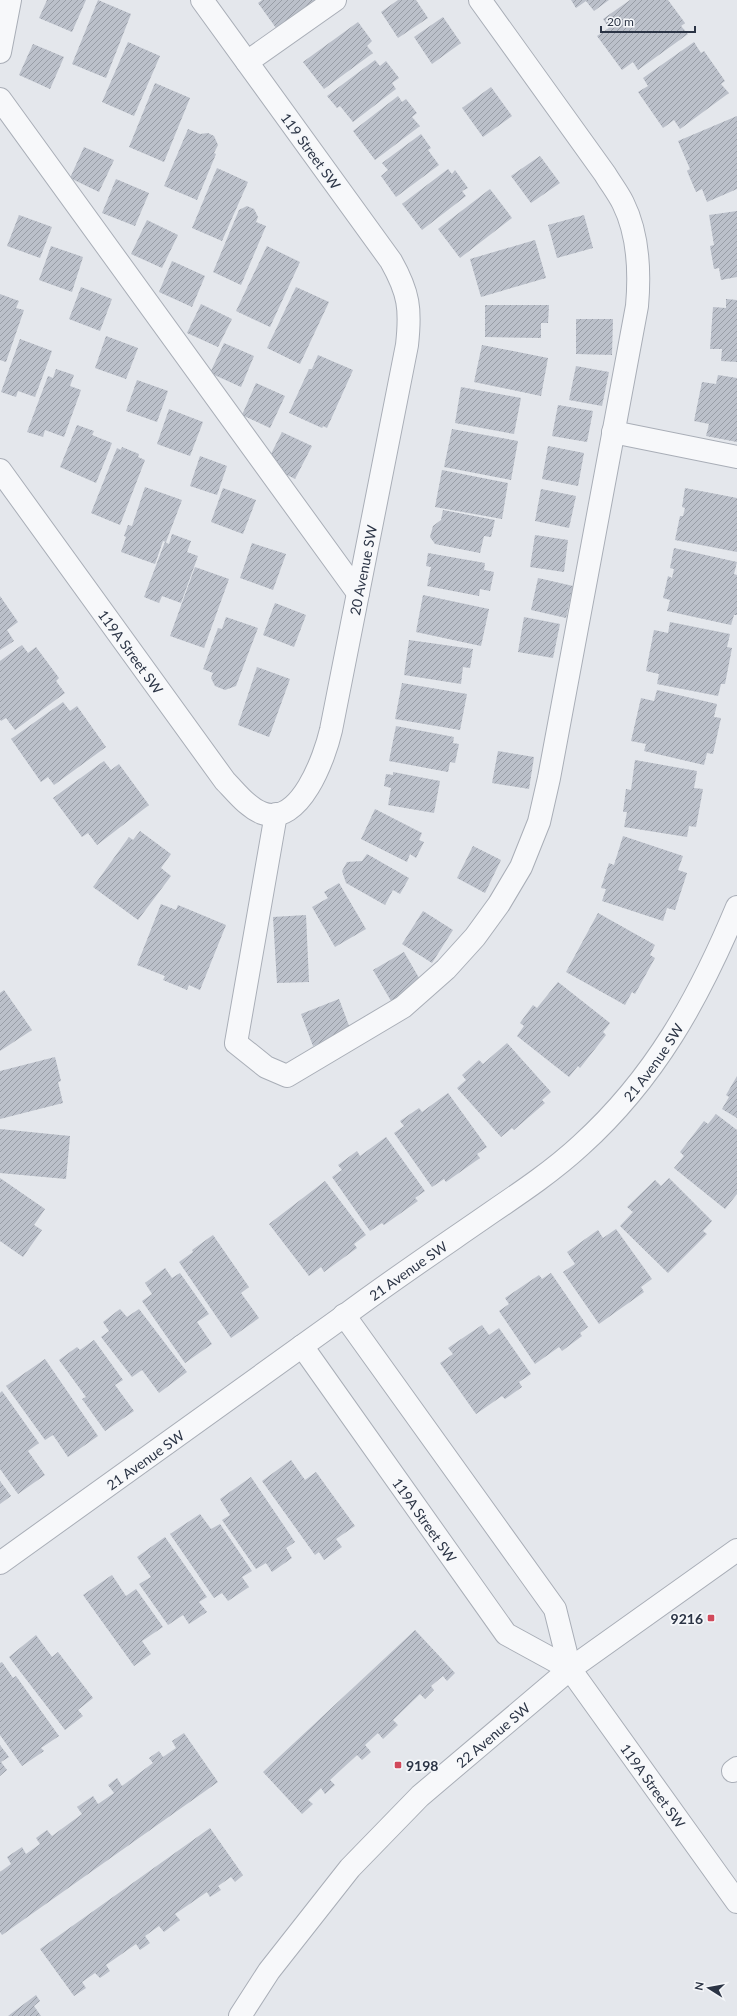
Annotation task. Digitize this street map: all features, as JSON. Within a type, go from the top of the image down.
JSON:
[{"type":"street","points":[[0,52],[10,0]]},
{"type":"street","name":"119 Street SW","points":[[202,0],[391,261],[400,277],[409,306]]},
{"type":"street","points":[[247,62],[335,0]]},
{"type":"street","points":[[276,814],[236,1043],[266,1067],[287,1076],[403,1007],[440,974],[476,937],[499,904],[521,867],[539,822],[549,778],[637,306],[639,280],[633,231],[623,204],[605,174],[480,0]]},
{"type":"street","points":[[0,99],[358,593]]},
{"type":"street","name":"20 Avenue SW","points":[[276,814],[288,810],[297,802],[309,786],[326,750],[406,345],[409,306]]},
{"type":"street","points":[[613,432],[737,457]]},
{"type":"street","name":"119A Street SW","points":[[0,470],[225,781],[249,805],[263,813],[276,814]]},
{"type":"street","name":"21 Avenue SW","points":[[0,1563],[344,1315],[543,1176],[581,1145],[611,1114],[664,1051],[694,999],[720,948],[737,907]]},
{"type":"street","name":"119A Street SW","points":[[344,1315],[555,1609],[570,1669],[737,1902]]},
{"type":"street","name":"119A Street SW","points":[[302,1346],[506,1634],[570,1669]]},
{"type":"street","name":"22 Avenue SW","points":[[240,2016],[269,1971],[356,1863],[420,1796],[570,1669],[737,1550]]},
{"type":"building","points":[[47,0],[86,0],[72,32],[39,18]]},
{"type":"building","points":[[98,0],[131,14],[106,78],[72,64]]},
{"type":"building","points":[[262,0],[330,0],[281,35],[258,3]]},
{"type":"building","points":[[398,0],[416,0],[428,18],[398,38],[381,12]]},
{"type":"building","points":[[571,0],[609,0],[594,11],[586,1],[576,8]]},
{"type":"building","points":[[630,0],[668,0],[685,23],[681,26],[688,34],[638,70],[633,62],[622,70],[597,36],[609,28],[603,19]]},
{"type":"building","points":[[443,17],[461,43],[432,64],[414,37]]},
{"type":"building","points":[[358,22],[372,41],[367,46],[373,53],[324,89],[303,62]]},
{"type":"building","points":[[128,42],[160,56],[134,116],[102,102]]},
{"type":"building","points":[[694,42],[701,53],[704,51],[725,81],[721,84],[729,93],[680,129],[674,120],[663,128],[638,92],[648,86],[643,78]]},
{"type":"building","points":[[33,44],[64,57],[50,89],[19,75]]},
{"type":"building","points":[[375,60],[380,66],[386,61],[399,78],[392,83],[396,89],[353,122],[340,106],[337,108],[327,96]]},
{"type":"building","points":[[155,83],[190,98],[164,162],[129,147]]},
{"type":"building","points":[[491,87],[512,116],[483,137],[462,108]]},
{"type":"building","points":[[398,96],[402,102],[406,99],[417,113],[412,117],[420,126],[375,160],[353,131]]},
{"type":"building","points":[[737,116],[737,189],[707,202],[702,189],[696,192],[687,171],[690,169],[678,141]]},
{"type":"building","points":[[188,129],[200,134],[208,133],[214,136],[218,145],[214,153],[216,154],[197,200],[164,186]]},
{"type":"building","points":[[421,134],[431,148],[428,150],[439,165],[396,197],[381,176],[388,170],[382,163]]},
{"type":"building","points":[[84,147],[114,160],[99,192],[70,178]]},
{"type":"building","points":[[540,156],[560,183],[531,203],[511,176]]},
{"type":"building","points":[[217,168],[248,182],[222,241],[192,228]]},
{"type":"building","points":[[448,169],[452,174],[455,170],[468,188],[462,191],[466,196],[422,230],[402,204]]},
{"type":"building","points":[[116,179],[149,193],[135,226],[102,213]]},
{"type":"building","points":[[490,189],[512,218],[460,258],[438,229]]},
{"type":"building","points":[[247,206],[254,209],[258,217],[256,222],[266,226],[241,285],[213,272],[239,210]]},
{"type":"building","points":[[737,211],[737,277],[721,280],[719,268],[714,269],[710,246],[714,245],[709,215]]},
{"type":"building","points":[[19,215],[52,227],[40,258],[7,246]]},
{"type":"building","points":[[584,215],[593,248],[557,258],[548,225]]},
{"type":"building","points":[[147,220],[178,235],[162,268],[131,254]]},
{"type":"building","points":[[535,240],[546,278],[481,297],[470,259]]},
{"type":"building","points":[[51,246],[83,257],[72,292],[39,280]]},
{"type":"building","points":[[267,246],[300,262],[270,327],[236,311]]},
{"type":"building","points":[[172,261],[205,276],[192,307],[159,292]]},
{"type":"building","points":[[81,287],[112,299],[100,331],[69,319]]},
{"type":"building","points":[[296,287],[329,302],[300,364],[267,348]]},
{"type":"building","points":[[0,294],[19,301],[16,308],[24,310],[6,362],[0,360]]},
{"type":"building","points":[[726,299],[737,300],[737,362],[721,361],[722,349],[710,349],[713,307],[726,308]]},
{"type":"building","points":[[201,304],[232,319],[218,347],[187,333]]},
{"type":"building","points":[[485,305],[549,305],[548,323],[541,323],[541,338],[485,337]]},
{"type":"building","points":[[576,319],[613,319],[612,355],[576,354]]},
{"type":"building","points":[[106,336],[138,348],[126,379],[95,368]]},
{"type":"building","points":[[20,339],[52,351],[35,397],[18,391],[16,397],[1,392]]},
{"type":"building","points":[[224,343],[254,356],[241,387],[210,373]]},
{"type":"building","points":[[482,345],[548,358],[541,396],[474,382]]},
{"type":"building","points":[[318,355],[353,370],[327,428],[323,426],[322,428],[289,413],[309,369],[312,369]]},
{"type":"building","points":[[576,366],[609,372],[602,406],[569,400]]},
{"type":"building","points":[[56,369],[74,375],[70,386],[81,390],[64,437],[45,430],[43,437],[27,432],[48,376],[53,378]]},
{"type":"building","points":[[718,375],[737,378],[737,442],[706,436],[709,424],[694,421],[702,382],[716,384]]},
{"type":"building","points":[[137,380],[168,391],[157,422],[126,411]]},
{"type":"building","points":[[256,383],[285,396],[270,428],[242,415]]},
{"type":"building","points":[[461,387],[521,398],[514,434],[455,423]]},
{"type":"building","points":[[558,405],[593,411],[587,442],[552,436]]},
{"type":"building","points":[[169,409],[203,422],[190,456],[157,444]]},
{"type":"building","points":[[77,425],[94,431],[92,435],[112,443],[96,483],[60,467]]},
{"type":"building","points":[[452,429],[518,441],[511,480],[444,467]]},
{"type":"building","points":[[282,432],[312,446],[295,479],[266,464]]},
{"type":"building","points":[[548,446],[584,453],[578,486],[542,479]]},
{"type":"building","points":[[122,447],[139,454],[138,457],[145,460],[120,525],[91,513],[117,448],[121,450]]},
{"type":"building","points":[[200,456],[227,466],[217,495],[190,486]]},
{"type":"building","points":[[442,470],[508,483],[502,519],[435,507]]},
{"type":"building","points":[[145,487],[182,500],[166,542],[163,541],[155,564],[121,552],[128,525],[132,526]]},
{"type":"building","points":[[223,488],[256,500],[243,534],[211,522]]},
{"type":"building","points":[[685,488],[737,498],[737,552],[675,540],[680,516],[683,516],[685,508],[682,507]]},
{"type":"building","points":[[541,489],[576,496],[569,528],[535,521]]},
{"type":"building","points":[[443,510],[495,520],[491,537],[484,536],[480,553],[435,544],[430,537],[433,526],[441,520]]},
{"type":"building","points":[[172,534],[191,541],[187,552],[198,556],[181,603],[162,596],[159,603],[144,597],[165,542],[169,544]]},
{"type":"building","points":[[535,535],[568,540],[564,572],[530,567]]},
{"type":"building","points":[[252,543],[286,554],[273,590],[240,578]]},
{"type":"building","points":[[674,548],[737,562],[734,574],[737,575],[737,615],[734,615],[731,625],[667,611],[670,600],[663,598],[668,576],[672,578],[674,569],[670,568]]},
{"type":"building","points":[[428,553],[485,563],[484,570],[494,572],[490,591],[480,589],[479,596],[427,586],[431,567],[426,566]]},
{"type":"building","points":[[195,567],[229,579],[204,648],[170,636]]},
{"type":"building","points":[[538,578],[573,586],[566,618],[531,610]]},
{"type":"building","points":[[423,595],[489,609],[481,646],[416,632]]},
{"type":"building","points":[[0,596],[18,622],[7,630],[14,641],[0,650]]},
{"type":"building","points":[[275,603],[306,615],[294,647],[263,635]]},
{"type":"building","points":[[226,617],[258,628],[236,686],[225,690],[215,686],[211,678],[213,673],[203,669],[218,628],[222,629]]},
{"type":"building","points":[[524,617],[560,624],[553,658],[518,652]]},
{"type":"building","points":[[670,622],[730,634],[727,647],[732,648],[725,684],[721,684],[718,696],[657,684],[659,674],[646,671],[654,630],[668,633]]},
{"type":"building","points":[[409,640],[473,649],[470,668],[463,667],[461,684],[404,675]]},
{"type":"building","points":[[22,645],[28,653],[36,647],[59,678],[56,681],[65,693],[15,730],[6,718],[1,721],[0,719],[0,661]]},
{"type":"building","points":[[257,667],[290,679],[269,737],[238,725]]},
{"type":"building","points":[[402,683],[467,694],[460,730],[395,719]]},
{"type":"building","points":[[657,690],[717,704],[714,717],[721,718],[713,754],[707,753],[704,765],[644,751],[646,744],[631,741],[641,698],[654,701]]},
{"type":"building","points":[[63,702],[70,711],[77,706],[106,747],[54,785],[48,777],[41,782],[11,739]]},
{"type":"building","points":[[396,726],[454,737],[453,743],[459,744],[455,763],[450,762],[448,772],[389,761]]},
{"type":"building","points":[[498,751],[534,757],[529,789],[492,783]]},
{"type":"building","points":[[635,760],[697,771],[694,788],[703,789],[696,827],[689,826],[687,837],[624,827],[627,812],[623,812],[626,789],[631,790]]},
{"type":"building","points":[[104,761],[111,770],[119,764],[149,805],[97,845],[88,833],[82,837],[53,798]]},
{"type":"building","points":[[393,772],[440,781],[434,813],[388,805],[391,788],[384,786],[386,774],[393,775]]},
{"type":"building","points":[[375,809],[422,833],[419,840],[424,842],[416,858],[410,854],[407,862],[361,839]]},
{"type":"building","points":[[140,831],[171,854],[161,868],[171,876],[138,920],[93,887],[129,837],[133,840]]},
{"type":"building","points":[[623,836],[683,856],[678,870],[687,873],[675,910],[667,908],[663,921],[602,901],[606,889],[601,888],[609,863],[614,865]]},
{"type":"building","points":[[473,846],[501,860],[485,893],[457,878]]},
{"type":"building","points":[[367,854],[409,878],[400,894],[393,890],[385,905],[346,883],[342,871],[347,862],[362,861]]},
{"type":"building","points":[[339,883],[366,929],[335,947],[312,907],[328,898],[324,892]]},
{"type":"building","points":[[161,904],[176,910],[178,905],[226,925],[200,990],[189,985],[187,990],[163,980],[165,976],[137,965]]},
{"type":"building","points":[[423,911],[453,930],[432,963],[402,944]]},
{"type":"building","points":[[598,913],[655,945],[650,955],[655,958],[635,994],[632,992],[625,1005],[566,972]]},
{"type":"building","points":[[306,915],[309,982],[277,983],[273,917]]},
{"type":"building","points":[[404,952],[422,983],[391,1001],[373,970]]},
{"type":"building","points":[[558,982],[610,1023],[603,1032],[606,1035],[580,1068],[578,1066],[569,1077],[517,1036],[524,1026],[520,1023],[533,1005],[537,1008]]},
{"type":"building","points":[[4,990],[32,1030],[0,1051],[0,993]]},
{"type":"building","points":[[339,999],[351,1031],[313,1046],[301,1014]]},
{"type":"building","points":[[507,1043],[551,1092],[542,1100],[545,1103],[514,1130],[512,1128],[501,1137],[457,1088],[466,1080],[462,1075],[479,1060],[483,1064]]},
{"type":"building","points":[[55,1057],[61,1081],[58,1082],[63,1103],[0,1119],[0,1071]]},
{"type":"building","points":[[737,1076],[737,1118],[722,1109],[729,1097],[726,1095]]},
{"type":"building","points":[[448,1093],[487,1147],[477,1154],[480,1158],[446,1182],[444,1179],[432,1187],[394,1133],[404,1126],[400,1121],[419,1108],[422,1112]]},
{"type":"building","points":[[716,1114],[737,1130],[737,1194],[725,1209],[674,1168],[684,1156],[680,1152],[704,1121],[708,1124]]},
{"type":"building","points":[[0,1129],[70,1136],[66,1179],[0,1173]]},
{"type":"building","points":[[386,1137],[425,1191],[415,1198],[418,1201],[384,1225],[382,1223],[370,1231],[332,1177],[342,1170],[338,1165],[357,1151],[360,1156]]},
{"type":"building","points":[[0,1178],[45,1209],[34,1225],[42,1230],[23,1257],[0,1241]]},
{"type":"building","points":[[669,1178],[712,1221],[703,1231],[707,1234],[668,1273],[620,1226],[633,1212],[627,1207],[655,1180],[661,1186]]},
{"type":"building","points":[[325,1181],[366,1235],[354,1244],[357,1248],[324,1272],[321,1267],[309,1276],[269,1224]]},
{"type":"building","points":[[616,1229],[652,1279],[641,1287],[644,1292],[599,1324],[563,1272],[575,1264],[567,1252],[598,1230],[603,1238]]},
{"type":"building","points":[[213,1235],[249,1287],[241,1293],[259,1318],[231,1338],[179,1262],[193,1252],[192,1250]]},
{"type":"building","points":[[165,1268],[172,1278],[180,1273],[209,1314],[197,1322],[212,1344],[185,1363],[142,1301],[152,1294],[145,1283]]},
{"type":"building","points":[[551,1273],[588,1327],[580,1333],[582,1336],[562,1351],[559,1347],[535,1364],[499,1311],[509,1304],[505,1298],[539,1275],[542,1279]]},
{"type":"building","points":[[120,1309],[127,1317],[139,1309],[187,1372],[159,1393],[142,1370],[132,1377],[101,1337],[109,1331],[103,1322]]},
{"type":"building","points":[[482,1325],[489,1335],[499,1328],[531,1374],[519,1382],[522,1387],[505,1399],[502,1396],[476,1414],[440,1363],[453,1354],[448,1348]]},
{"type":"building","points":[[94,1340],[123,1380],[115,1385],[134,1411],[105,1431],[82,1399],[86,1397],[59,1360],[77,1347],[80,1350]]},
{"type":"building","points":[[45,1359],[98,1436],[68,1457],[53,1435],[45,1440],[6,1386]]},
{"type":"building","points":[[2,1391],[39,1443],[28,1451],[45,1475],[18,1494],[0,1469],[0,1393]]},
{"type":"building","points":[[291,1460],[305,1480],[316,1472],[355,1526],[336,1539],[342,1547],[324,1560],[319,1552],[315,1555],[262,1481]]},
{"type":"building","points":[[251,1477],[295,1542],[286,1548],[292,1558],[272,1572],[266,1563],[256,1569],[222,1520],[230,1515],[220,1499]]},
{"type":"building","points":[[0,1481],[11,1496],[0,1504]]},
{"type":"building","points":[[200,1514],[211,1529],[220,1524],[252,1571],[242,1577],[249,1587],[228,1601],[222,1593],[214,1598],[170,1534]]},
{"type":"building","points":[[165,1537],[207,1597],[199,1602],[207,1612],[189,1624],[183,1615],[168,1625],[139,1584],[151,1577],[137,1557]]},
{"type":"building","points":[[112,1575],[126,1596],[136,1589],[163,1627],[142,1641],[151,1654],[134,1666],[83,1595]]},
{"type":"building","points":[[415,1630],[455,1673],[447,1681],[443,1676],[431,1686],[434,1690],[425,1699],[420,1694],[393,1720],[398,1725],[383,1739],[378,1733],[365,1745],[371,1752],[362,1760],[357,1755],[330,1780],[335,1785],[325,1794],[321,1788],[308,1800],[313,1804],[302,1814],[263,1772]]},
{"type":"building","points":[[36,1635],[52,1657],[58,1652],[93,1698],[78,1710],[83,1716],[65,1730],[9,1657]]},
{"type":"building","points":[[2,1662],[13,1678],[16,1676],[59,1736],[41,1748],[44,1751],[22,1766],[0,1735],[0,1663]]},
{"type":"building","points":[[184,1733],[218,1782],[2,1935],[0,1932],[0,1872],[11,1864],[7,1857],[22,1847],[26,1854],[40,1844],[36,1838],[47,1830],[52,1836],[82,1814],[77,1807],[93,1796],[98,1804],[114,1793],[108,1785],[117,1778],[122,1786],[153,1763],[149,1758],[159,1751],[163,1757],[176,1748],[172,1741]]},
{"type":"building","points":[[0,1745],[9,1757],[1,1762],[7,1770],[0,1776]]},
{"type":"building","points":[[210,1828],[243,1875],[235,1882],[231,1877],[218,1886],[221,1890],[210,1897],[207,1892],[175,1914],[180,1920],[164,1932],[159,1926],[145,1936],[150,1943],[140,1950],[136,1944],[106,1965],[110,1971],[100,1978],[95,1973],[82,1982],[86,1988],[74,1996],[40,1949]]},
{"type":"building","points":[[36,1995],[40,2001],[34,2006],[41,2016],[8,2016]]},
{"type":"place","name":"9216","points":[[711,1618]]},
{"type":"place","name":"9198","points":[[398,1765]]}]
